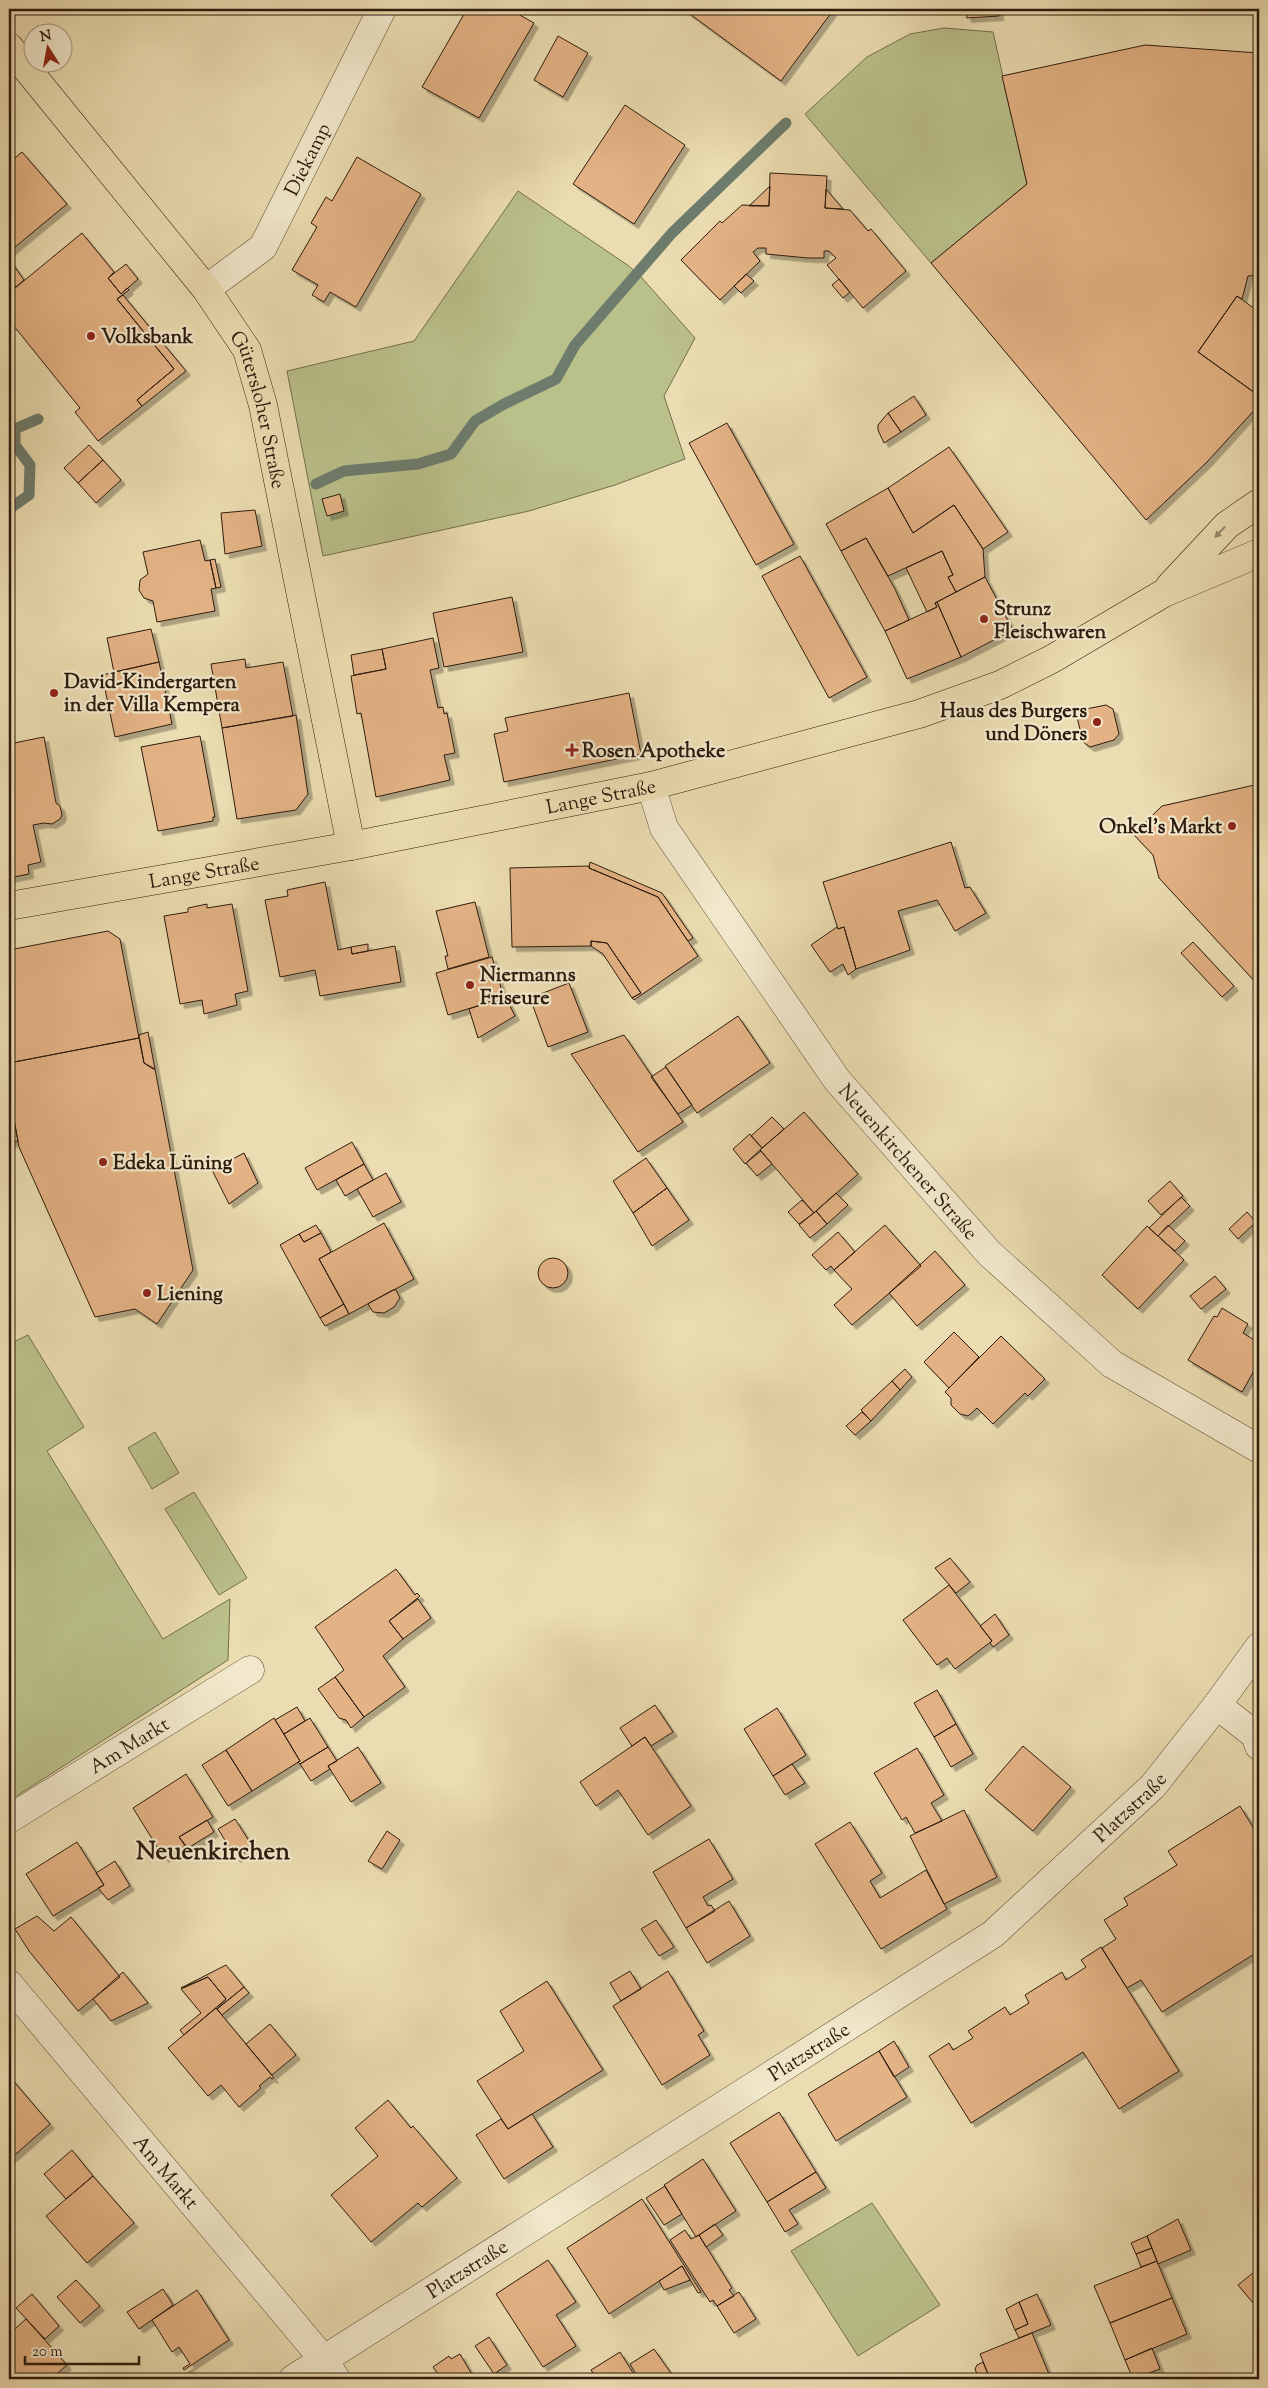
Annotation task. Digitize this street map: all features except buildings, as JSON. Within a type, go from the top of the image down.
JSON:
[{"type":"main road","name":"Gütersloher Straße","points":[[9,46],[206,289],[247,350],[263,405],[351,846]]},
{"type":"main road","name":"Lange Straße","points":[[1164,593],[1227,525],[1259,504]]},
{"type":"main road","name":"Lange Straße","points":[[9,906],[351,846],[651,786],[919,714],[1000,685],[1052,659],[1164,593],[1259,553]]},
{"type":"street","name":"Diekamp","points":[[206,289],[263,248],[382,9]]},
{"type":"street","name":"Neuenkirchener Straße","points":[[651,786],[664,828],[837,1080],[990,1253],[1112,1364],[1259,1449]]},
{"type":"street","name":"Platzstraße","points":[[294,2379],[330,2369],[993,1934],[1153,1786],[1217,1705],[1259,1647]]},
{"type":"street","name":"Am Markt","points":[[9,1819],[250,1670]]},
{"type":"street","points":[[1217,1705],[1255,1735],[1259,1746]]},
{"type":"street","name":"Am Markt","points":[[9,1984],[330,2369]]},
{"type":"green space","points":[[944,28],[993,32],[1027,184],[931,263],[805,114],[867,57],[910,34]]},
{"type":"green space","points":[[518,191],[629,266],[695,338],[664,396],[685,459],[615,485],[529,511],[323,556],[287,371],[414,341]]},
{"type":"green space","points":[[28,1335],[84,1427],[47,1451],[163,1639],[230,1599],[228,1660],[9,1801],[9,1344]]},
{"type":"green space","points":[[155,1432],[179,1473],[152,1489],[128,1448]]},
{"type":"green space","points":[[194,1492],[247,1578],[219,1595],[165,1509]]},
{"type":"green space","points":[[872,2203],[940,2305],[858,2356],[791,2251]]},
{"type":"waterway","points":[[316,484],[344,471],[418,464],[451,454],[475,421],[504,404],[556,379],[575,345],[672,233],[786,123]]},
{"type":"waterway","points":[[9,509],[29,495],[30,465],[15,445],[15,429],[38,419]]},
{"type":"place","name":"Volksbank","points":[[91,336]]},
{"type":"place","name":"Strunz Fleischwaren","points":[[984,619]]},
{"type":"place","name":"David-Kindergarten in der Villa Kempera","points":[[54,693]]},
{"type":"place","name":"Haus des Burgers und Döners","points":[[1097,722]]},
{"type":"place","name":"Rosen Apotheke","points":[[572,750]]},
{"type":"place","name":"Onkel's Markt","points":[[1232,826]]},
{"type":"place","name":"Niermanns Friseure","points":[[470,985]]},
{"type":"place","name":"Edeka Lüning","points":[[103,1162]]},
{"type":"place","name":"Liening","points":[[147,1293]]},
{"type":"district","name":"Neuenkirchen","points":[[213,1850]]}]
